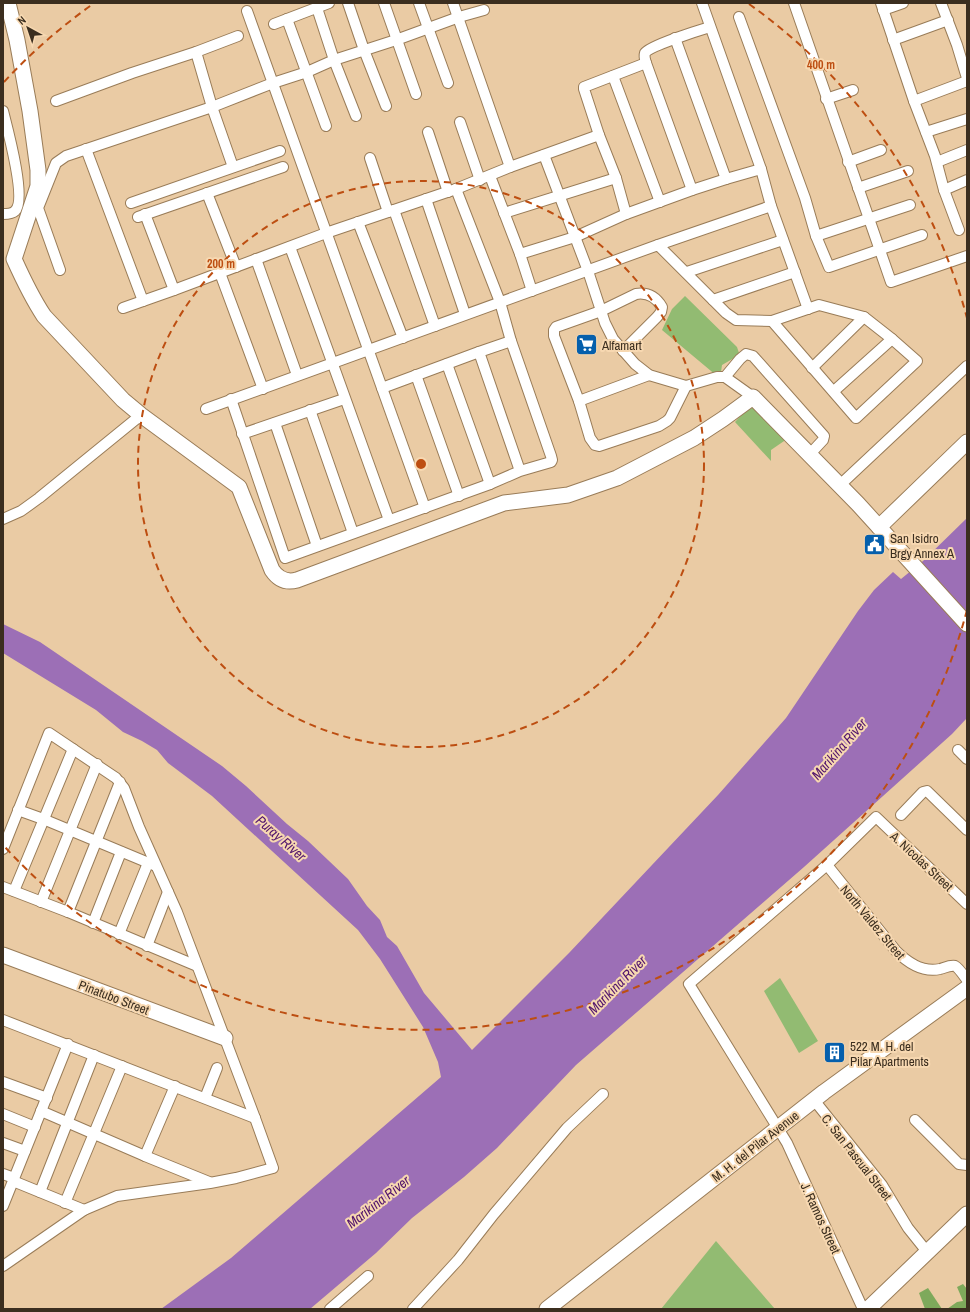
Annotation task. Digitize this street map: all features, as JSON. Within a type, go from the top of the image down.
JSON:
[{"type":"street","points":[[8,3],[17,40],[30,111],[38,170],[38,186],[14,259],[34,301],[44,316],[123,400],[239,487],[272,570],[280,579],[290,581],[504,503],[568,496],[617,478],[694,438],[753,397]]},
{"type":"street","points":[[274,24],[329,3]]},
{"type":"street","points":[[348,3],[364,50],[386,106]]},
{"type":"street","points":[[384,3],[416,94]]},
{"type":"street","points":[[419,3],[448,83]]},
{"type":"street","points":[[454,3],[510,167]]},
{"type":"street","points":[[702,3],[761,169],[771,206],[808,309]]},
{"type":"street","points":[[794,3],[826,99],[891,282],[967,256]]},
{"type":"street","points":[[903,3],[882,7],[914,102],[937,162],[944,190],[959,230]]},
{"type":"street","points":[[941,3],[967,78]]},
{"type":"street","points":[[317,8],[334,60],[356,116]]},
{"type":"street","points":[[60,270],[39,210],[39,206],[56,163],[66,156],[212,107],[273,83],[307,72],[334,60],[428,29],[459,17],[484,10]]},
{"type":"street","points":[[247,11],[425,508]]},
{"type":"street","points":[[739,17],[805,198],[816,236],[829,267],[922,234]]},
{"type":"street","points":[[287,19],[326,126]]},
{"type":"street","points":[[893,40],[948,20]]},
{"type":"street","points":[[692,190],[644,56],[647,51],[675,38],[710,27]]},
{"type":"street","points":[[56,101],[238,36]]},
{"type":"street","points":[[675,38],[726,179]]},
{"type":"street","points":[[196,52],[212,107],[233,167]]},
{"type":"street","points":[[626,214],[616,178],[599,135],[584,89],[586,86],[646,63]]},
{"type":"street","points":[[613,76],[660,202]]},
{"type":"street","points":[[914,102],[967,81]]},
{"type":"street","points":[[826,99],[853,90]]},
{"type":"street","points":[[3,111],[7,140],[19,188],[17,208],[15,212],[3,214]]},
{"type":"street","points":[[926,132],[967,119]]},
{"type":"street","points":[[460,122],[480,180]]},
{"type":"street","points":[[231,399],[285,558],[459,496],[520,471],[551,462],[552,460],[511,341],[500,302],[428,132]]},
{"type":"street","points":[[123,308],[326,233],[480,180],[510,167],[599,135]]},
{"type":"street","points":[[86,149],[142,301]]},
{"type":"street","points":[[848,162],[881,150]]},
{"type":"street","points":[[937,162],[967,150]]},
{"type":"street","points":[[131,203],[280,151]]},
{"type":"street","points":[[544,155],[574,237],[588,270],[605,324],[613,339],[635,364],[649,375],[686,386],[717,377],[725,377],[753,397],[840,484],[967,624]]},
{"type":"street","points":[[370,158],[435,326]]},
{"type":"street","points":[[174,290],[142,216],[283,167]]},
{"type":"street","points":[[520,254],[574,237],[626,214],[692,190],[761,169]]},
{"type":"street","points":[[858,188],[908,171]]},
{"type":"street","points":[[490,176],[520,254],[532,291]]},
{"type":"street","points":[[504,213],[616,178]]},
{"type":"street","points":[[944,190],[967,180]]},
{"type":"street","points":[[207,193],[236,267]]},
{"type":"street","points":[[426,199],[465,314]]},
{"type":"street","points":[[816,236],[910,205]]},
{"type":"street","points":[[206,409],[263,389],[297,375],[368,351],[465,314],[771,206]]},
{"type":"street","points":[[358,222],[403,338]]},
{"type":"street","points":[[686,272],[783,240]]},
{"type":"street","points":[[658,245],[726,313],[736,320],[772,321],[819,305],[864,317],[918,361],[856,418],[772,321]]},
{"type":"street","points":[[290,247],[389,520]]},
{"type":"street","points":[[256,259],[297,375]]},
{"type":"street","points":[[713,300],[795,272]]},
{"type":"street","points":[[220,273],[263,389]]},
{"type":"street","points":[[624,351],[661,312],[662,307],[653,296],[642,293],[636,294],[601,311],[556,327],[554,330],[554,336],[590,438],[595,445],[599,446],[659,426],[667,421],[686,386]]},
{"type":"street","points":[[812,368],[864,317]]},
{"type":"street","points":[[834,391],[892,339]]},
{"type":"street","points":[[382,388],[511,341]]},
{"type":"street","points":[[479,352],[520,471]]},
{"type":"street","points":[[725,377],[746,354],[753,356],[824,436],[823,440],[810,454]]},
{"type":"street","points":[[447,364],[490,484]]},
{"type":"street","points":[[840,484],[967,366]]},
{"type":"street","points":[[578,401],[649,375]]},
{"type":"street","points":[[416,376],[459,496]]},
{"type":"street","points":[[242,434],[344,399]]},
{"type":"street","points":[[310,410],[353,533]]},
{"type":"street","points":[[3,519],[21,511],[39,498],[141,415]]},
{"type":"street","points":[[275,423],[317,546]]},
{"type":"street","points":[[879,527],[967,442]]},
{"type":"street","points":[[3,849],[49,732],[97,764],[120,782],[124,788],[152,865],[168,892],[177,912],[256,1118],[273,1168],[210,1183],[117,1196],[84,1210],[3,1266]]},
{"type":"street","points":[[14,891],[73,749]]},
{"type":"street","points":[[958,750],[967,759]]},
{"type":"street","points":[[41,902],[97,764]]},
{"type":"street","points":[[68,912],[120,782]]},
{"type":"street","points":[[901,815],[923,792],[927,791],[967,830]]},
{"type":"street","points":[[18,810],[70,830],[152,865]]},
{"type":"street","name":"A. Nicolas Street","points":[[827,865],[876,818],[967,904]]},
{"type":"street","points":[[93,923],[121,852]]},
{"type":"street","points":[[119,934],[152,865]]},
{"type":"street","name":"North Valdez Street","points":[[827,865],[896,951],[906,961],[913,965],[931,970],[954,966],[967,980]]},
{"type":"street","name":"J. Ramos Street","points":[[827,865],[689,984],[787,1143],[863,1309]]},
{"type":"street","points":[[3,888],[68,912],[197,966]]},
{"type":"street","points":[[147,946],[168,892]]},
{"type":"street","name":"Pinatubo Street","points":[[3,955],[225,1038]]},
{"type":"street","name":"M. H. del Pilar Avenue","points":[[550,1308],[778,1127],[967,988]]},
{"type":"street","points":[[3,1020],[256,1118]]},
{"type":"street","points":[[3,1205],[68,1044]]},
{"type":"street","points":[[40,1192],[94,1055]]},
{"type":"street","points":[[65,1203],[122,1066]]},
{"type":"street","points":[[205,1098],[217,1068]]},
{"type":"street","points":[[3,1082],[47,1098]]},
{"type":"street","points":[[145,1156],[175,1086]]},
{"type":"street","points":[[413,1309],[458,1260],[494,1214],[567,1128],[603,1094]]},
{"type":"street","name":"C. San Pascual Street","points":[[814,1100],[882,1185],[908,1228],[928,1253]]},
{"type":"street","points":[[42,1111],[210,1183]]},
{"type":"street","points":[[3,1114],[35,1126]]},
{"type":"street","points":[[915,1120],[959,1164],[967,1165]]},
{"type":"street","points":[[3,1143],[25,1151]]},
{"type":"street","points":[[3,1174],[40,1192],[84,1210]]},
{"type":"street","points":[[868,1309],[967,1214]]},
{"type":"street","points":[[330,1309],[368,1276]]},
{"type":"green space","points":[[685,296],[737,347],[739,353],[734,358],[722,365],[721,372],[717,376],[662,330],[672,309]]},
{"type":"green space","points":[[757,407],[787,439],[771,450],[771,461],[735,422],[747,409]]},
{"type":"green space","points":[[780,978],[818,1041],[799,1053],[764,991]]},
{"type":"green space","points":[[716,1241],[775,1309],[661,1309]]},
{"type":"green space","points":[[963,1284],[967,1289],[967,1309],[947,1309],[957,1302],[963,1301],[957,1287]]},
{"type":"green space","points":[[928,1288],[942,1309],[925,1309],[919,1293]]},
{"type":"water","points":[[967,518],[967,718],[952,734],[804,867],[576,1065],[497,1148],[464,1177],[412,1218],[376,1253],[310,1309],[161,1309],[231,1258],[441,1077],[438,1062],[423,1027],[380,959],[358,930],[212,796],[168,763],[157,750],[123,732],[96,710],[3,653],[3,624],[40,642],[222,766],[308,841],[348,879],[367,906],[380,920],[387,937],[397,946],[424,993],[472,1050],[569,953],[718,795],[786,718],[858,611],[874,590],[893,572],[901,579],[923,561]]},
{"type":"place","name":"Alfamart","points":[[586,345]]},
{"type":"place","name":"San Isidro Brgy Annex A","points":[[874,545]]},
{"type":"place","name":"522 M. H. del Pilar Apartments","points":[[834,1053]]},
{"type":"water label","name":"Marikina River","points":[[839,749]]},
{"type":"water label","name":"Puray River","points":[[281,838]]},
{"type":"water label","name":"Marikina River","points":[[617,985]]},
{"type":"water label","name":"Marikina River","points":[[378,1202]]}]
